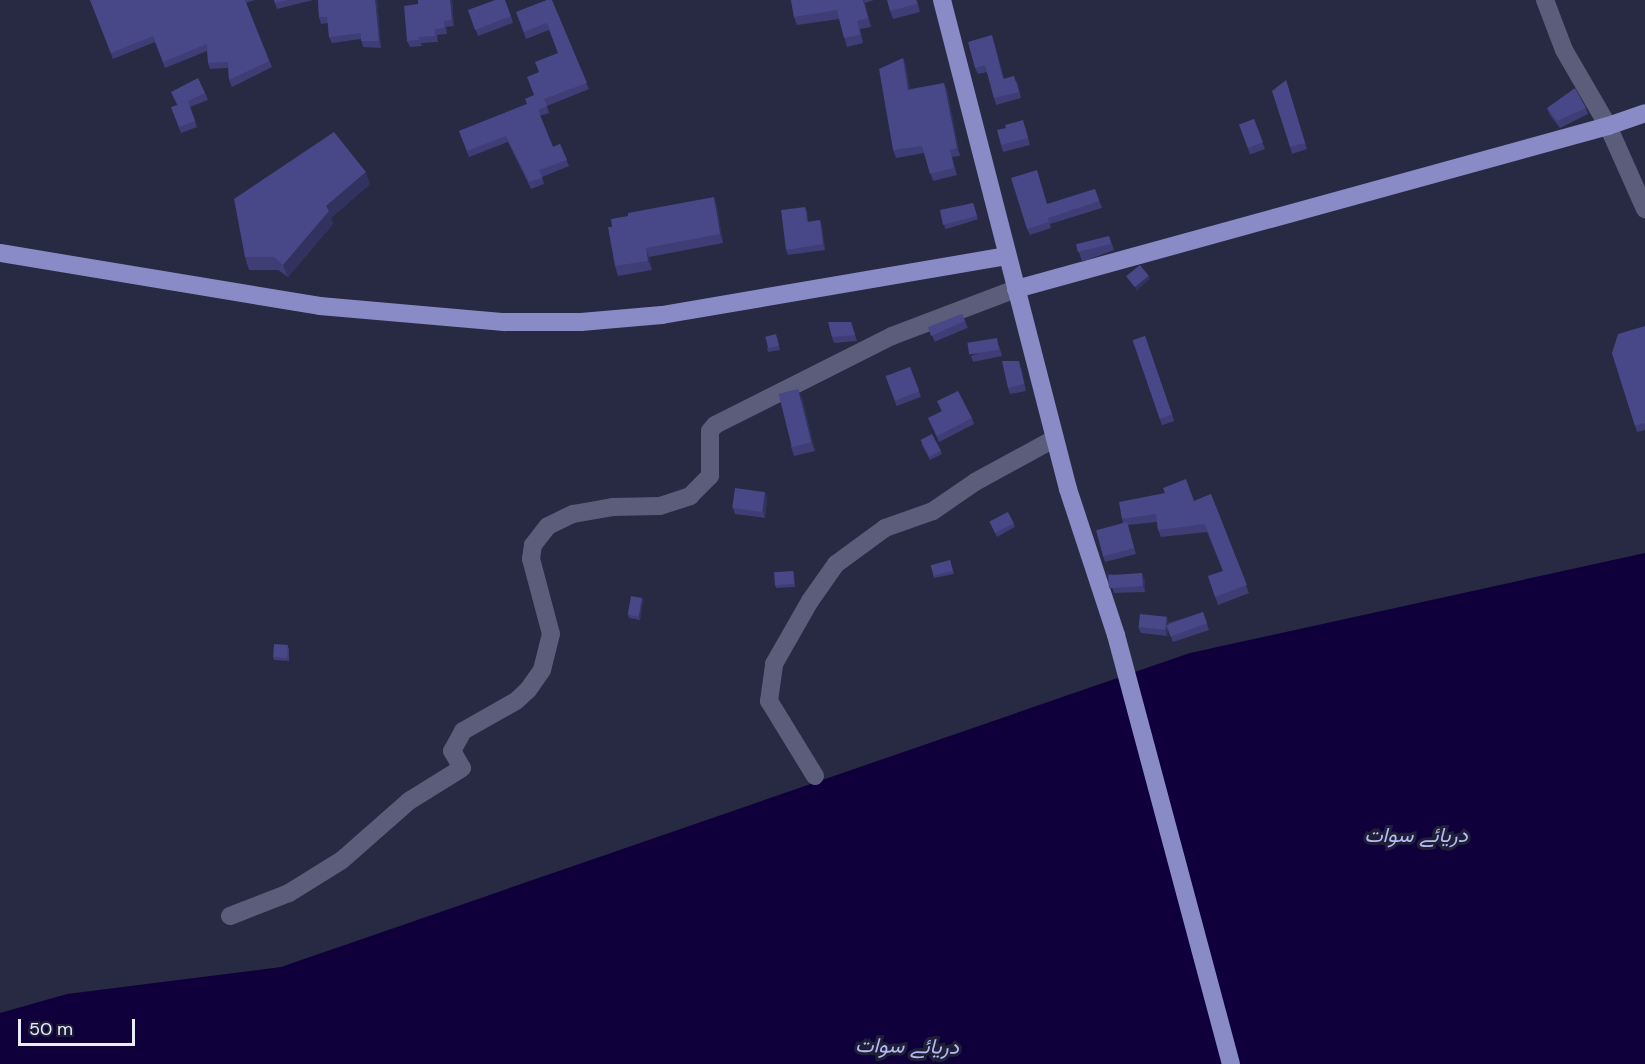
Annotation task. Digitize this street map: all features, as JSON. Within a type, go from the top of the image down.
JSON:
[{"type":"main road","points":[[942,0],[1054,438],[1116,635],[1231,1064]]},
{"type":"main road","points":[[1016,288],[1608,126],[1645,113]]},
{"type":"main road","points":[[0,253],[320,306],[504,322],[581,322],[662,315],[1006,256]]},
{"type":"street","points":[[1545,0],[1564,50],[1608,126],[1645,209]]},
{"type":"street","points":[[230,916],[289,893],[342,860],[409,801],[462,768],[452,752],[463,731],[516,701],[528,690],[542,670],[551,634],[531,559],[533,544],[548,526],[573,514],[612,507],[660,506],[690,496],[710,476],[710,431],[715,425],[892,336],[1016,288]]},
{"type":"street","points":[[815,776],[769,700],[774,664],[810,601],[836,564],[885,528],[933,512],[975,483],[1054,438]]},
{"type":"water","name":"دریائے سوات","points":[[1645,553],[1645,1064],[0,1064],[0,1013],[67,994],[281,967],[1190,653]]},
{"type":"building","points":[[90,0],[245,0],[269,61],[229,80],[228,62],[208,63],[207,44],[163,62],[153,36],[111,53]]},
{"type":"building","points":[[318,0],[375,0],[379,41],[361,41],[361,33],[329,37],[327,17],[319,17]]},
{"type":"building","points":[[418,0],[450,0],[452,20],[444,21],[444,28],[435,29],[435,36],[419,37],[419,40],[407,41],[404,6],[418,4]]},
{"type":"building","points":[[495,0],[505,0],[511,16],[475,30],[468,10]]},
{"type":"building","points":[[552,0],[587,83],[544,99],[547,106],[538,110],[553,147],[560,144],[567,160],[539,170],[542,178],[529,182],[506,136],[467,151],[459,131],[527,104],[525,99],[534,95],[527,77],[539,72],[535,62],[558,53],[547,23],[524,32],[516,12]]},
{"type":"building","points":[[791,0],[863,0],[868,18],[857,21],[860,35],[844,38],[837,10],[794,17]]},
{"type":"building","points":[[887,0],[916,0],[917,4],[890,11]]},
{"type":"building","points":[[992,35],[1003,79],[1014,76],[1019,92],[994,98],[985,65],[975,68],[968,42]]},
{"type":"building","points":[[903,58],[908,90],[944,83],[957,148],[950,150],[954,168],[930,174],[922,146],[893,150],[879,69]]},
{"type":"building","points":[[198,78],[205,93],[188,101],[195,121],[179,127],[171,107],[178,105],[171,92]]},
{"type":"building","points":[[1286,80],[1305,143],[1290,147],[1272,91]]},
{"type":"building","points":[[1575,88],[1586,108],[1557,121],[1547,108]]},
{"type":"building","points":[[1254,119],[1263,142],[1248,148],[1239,125]]},
{"type":"building","points":[[1023,120],[1028,138],[1001,145],[997,130]]},
{"type":"building","points":[[334,132],[366,172],[326,206],[329,211],[283,265],[274,257],[245,257],[234,199]]},
{"type":"building","points":[[1037,170],[1047,204],[1095,189],[1099,201],[1048,218],[1049,222],[1027,229],[1011,178]]},
{"type":"building","points":[[714,197],[720,234],[646,248],[648,261],[615,266],[608,227],[612,227],[611,219],[628,216],[628,213]]},
{"type":"building","points":[[973,203],[977,216],[943,225],[940,210]]},
{"type":"building","points":[[805,207],[807,222],[820,220],[823,244],[786,250],[781,210]]},
{"type":"building","points":[[1109,236],[1111,244],[1078,252],[1076,244]]},
{"type":"building","points":[[1140,265],[1149,276],[1135,287],[1126,276]]},
{"type":"building","points":[[962,314],[965,321],[931,336],[928,327]]},
{"type":"building","points":[[828,322],[851,322],[855,335],[832,337]]},
{"type":"building","points":[[1645,326],[1645,423],[1635,426],[1612,353],[1618,334]]},
{"type":"building","points":[[776,334],[779,346],[768,348],[765,337]]},
{"type":"building","points":[[1145,336],[1172,414],[1160,419],[1133,340]]},
{"type":"building","points":[[997,338],[999,350],[969,355],[967,343]]},
{"type":"building","points":[[1002,361],[1019,361],[1024,384],[1008,388]]},
{"type":"building","points":[[910,367],[919,391],[895,401],[886,376]]},
{"type":"building","points":[[798,389],[811,442],[792,447],[779,394]]},
{"type":"building","points":[[958,391],[972,418],[937,436],[928,418],[942,411],[937,401]]},
{"type":"building","points":[[932,434],[941,451],[929,457],[921,440]]},
{"type":"building","points":[[1186,479],[1194,501],[1211,494],[1247,585],[1215,597],[1208,576],[1223,571],[1205,524],[1158,530],[1156,514],[1122,519],[1119,502],[1165,493],[1163,488]]},
{"type":"building","points":[[735,488],[765,492],[762,512],[732,508]]},
{"type":"building","points":[[1008,512],[1014,524],[995,533],[989,522]]},
{"type":"building","points":[[1127,522],[1134,548],[1103,556],[1096,530]]},
{"type":"building","points":[[950,560],[953,571],[934,576],[931,565]]},
{"type":"building","points":[[793,571],[794,584],[775,585],[774,572]]},
{"type":"building","points":[[1142,573],[1143,586],[1109,588],[1108,575]]},
{"type":"building","points":[[631,596],[642,598],[639,617],[628,615]]},
{"type":"building","points":[[1203,612],[1207,623],[1170,637],[1166,625]]},
{"type":"building","points":[[1140,614],[1167,617],[1165,630],[1139,627]]},
{"type":"building","points":[[274,644],[288,645],[287,658],[273,657]]}]
